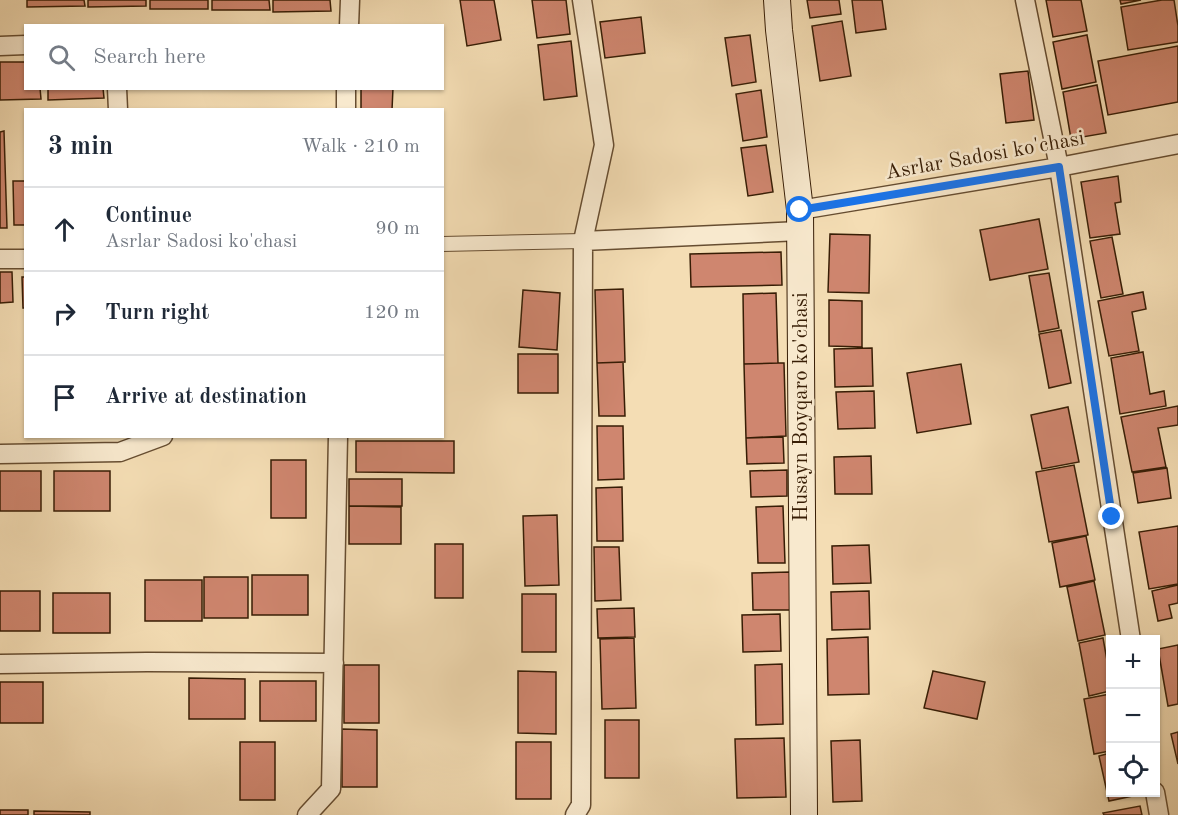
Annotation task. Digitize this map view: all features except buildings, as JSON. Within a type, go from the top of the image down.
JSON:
[{"type":"main road","name":"Husayn Boyqaro ko'chasi","points":[[777,0],[800,221],[804,815]]},
{"type":"street","points":[[349,24],[350,0]]},
{"type":"street","points":[[575,815],[581,805],[583,241],[604,145],[582,0]]},
{"type":"street","points":[[1025,0],[1059,167],[1130,635]]},
{"type":"street","points":[[0,46],[24,45]]},
{"type":"street","points":[[117,90],[118,108]]},
{"type":"street","points":[[346,90],[346,108]]},
{"type":"street","name":"Asrlar Sadosi ko'chasi","points":[[583,241],[800,221],[1178,144]]},
{"type":"street","points":[[444,244],[583,241]]},
{"type":"street","points":[[0,259],[24,259]]},
{"type":"street","points":[[0,454],[119,444],[152,438]]},
{"type":"street","points":[[307,815],[331,789],[338,438]]},
{"type":"street","points":[[0,664],[334,663]]},
{"type":"street","points":[[1156,797],[1159,815]]},
{"type":"route","points":[[800,210],[1059,167],[1112,517]]}]
